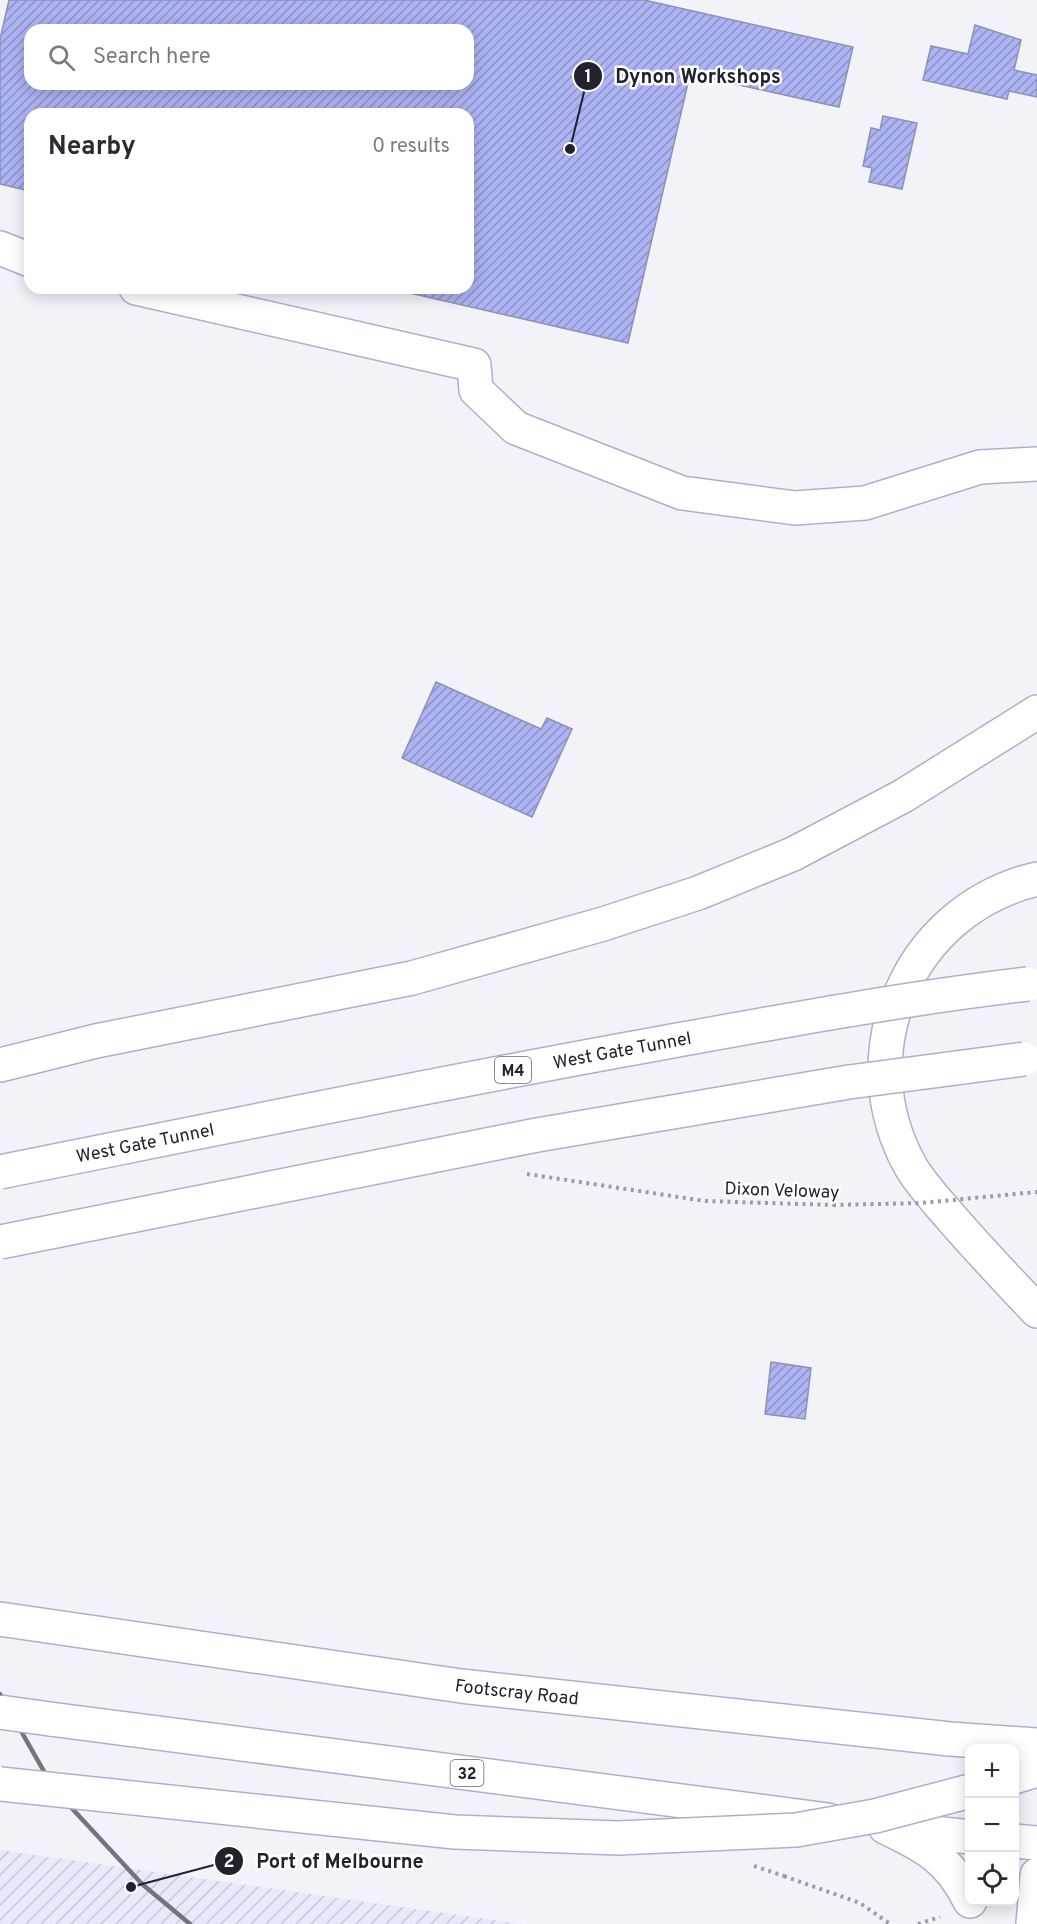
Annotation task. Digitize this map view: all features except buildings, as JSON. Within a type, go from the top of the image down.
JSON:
[{"type":"main road","points":[[0,248],[24,258]]},
{"type":"main road","points":[[162,294],[474,365],[476,390],[516,428],[682,493],[795,508],[865,503],[980,467],[1037,464]]},
{"type":"main road","points":[[0,1065],[96,1041],[412,978],[603,924],[698,893],[793,854],[893,801],[1037,712]]},
{"type":"main road","points":[[1037,879],[988,898],[946,926],[915,966],[902,989],[889,1026],[884,1064],[885,1093],[899,1144],[912,1168],[971,1241],[1037,1311]]},
{"type":"main road","name":"West Gate Tunnel","points":[[0,1172],[493,1074],[845,1010],[937,995],[1037,984]]},
{"type":"main road","points":[[0,1242],[537,1135],[849,1082],[1037,1059]]},
{"type":"main road","name":"Footscray Road","points":[[0,1618],[461,1686],[1037,1745]]},
{"type":"main road","name":"32","points":[[0,1712],[965,1837]]},
{"type":"main road","points":[[1019,1775],[1037,1770]]},
{"type":"main road","points":[[0,1784],[454,1832],[607,1838],[796,1830],[875,1816],[965,1792]]},
{"type":"main road","points":[[885,1827],[921,1844],[948,1865],[965,1893]]},
{"type":"main road","points":[[1019,1841],[1037,1842]]},
{"type":"main road","points":[[1033,1924],[1037,1875]]},
{"type":"main road","points":[[972,1906],[977,1924]]},
{"type":"path","name":"Dixon Veloway","points":[[527,1174],[705,1201],[833,1205],[921,1203],[1037,1192]]},
{"type":"path","points":[[784,1876],[860,1903],[890,1924]]},
{"type":"shaded area","points":[[0,1850],[523,1924],[0,1924]]},
{"type":"railway","points":[[0,1694],[54,1789],[142,1884],[190,1924]]},
{"type":"place","name":"Dynon Workshops","points":[[570,149]]},
{"type":"place","name":"Port of Melbourne","points":[[131,1887]]}]
